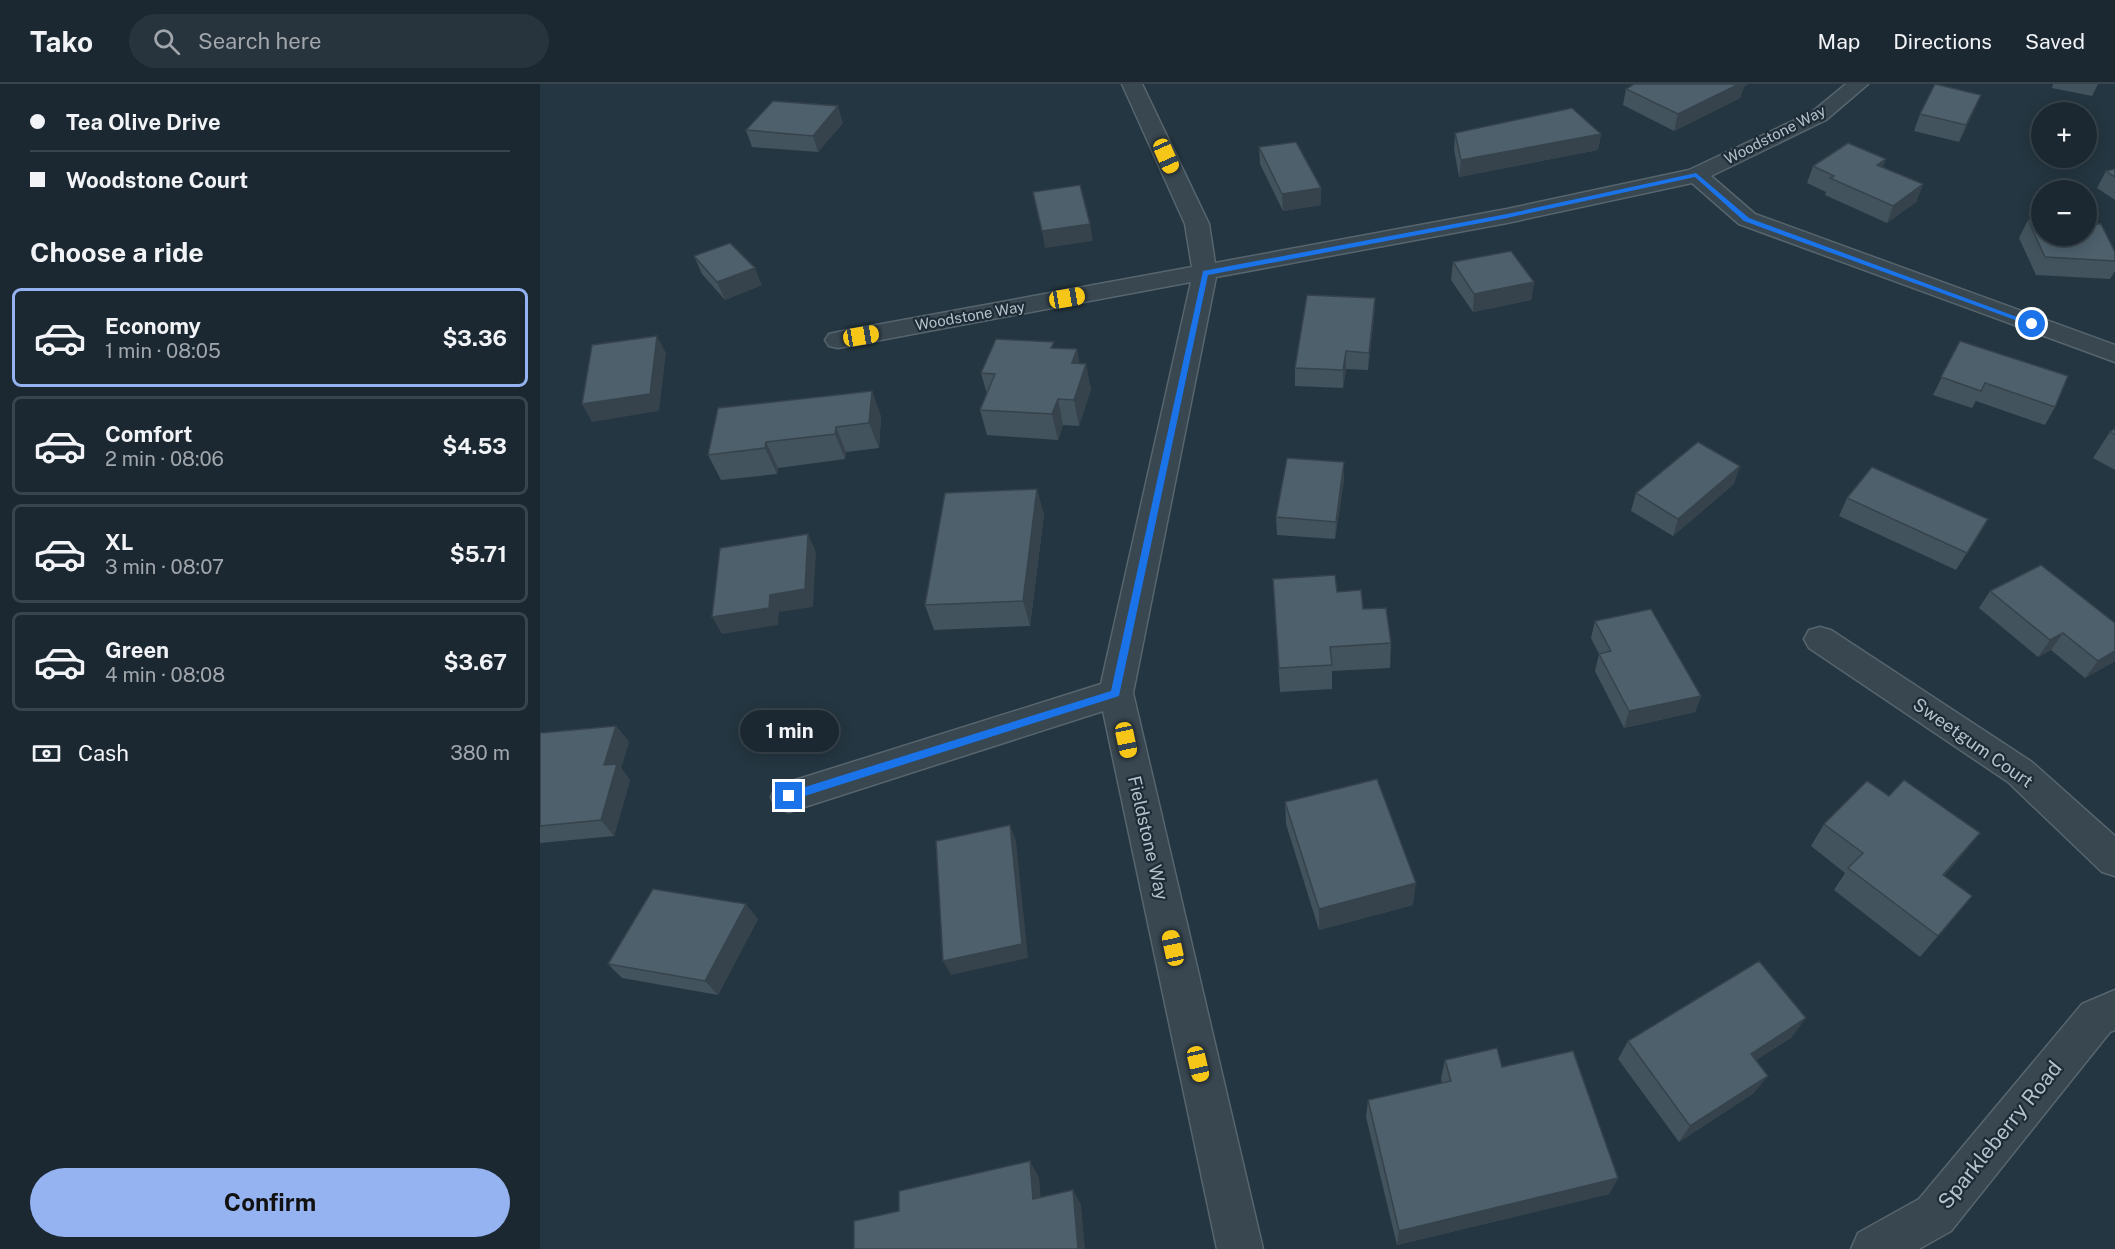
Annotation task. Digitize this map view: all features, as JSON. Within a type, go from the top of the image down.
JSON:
[{"type":"street","name":"Fieldstone Way","points":[[1132,84],[1197,224],[1205,273],[1116,693],[1240,1249]]},
{"type":"street","name":"Woodstone Way","points":[[838,340],[1507,216],[1696,175],[1818,116],[1858,84]]},
{"type":"street","points":[[1696,175],[1747,219],[2115,354]]},
{"type":"street","name":"Sweetgum Court","points":[[1820,639],[2020,772],[2115,860]]},
{"type":"street","points":[[789,796],[1116,693]]},
{"type":"street","name":"Sparkleberry Road","points":[[1874,1249],[1935,1215],[2096,1018],[2115,1009]]},
{"type":"building","points":[[1634,84],[1739,84],[1678,114],[1626,89]]},
{"type":"building","points":[[1935,84],[1981,95],[1966,125],[1920,114]]},
{"type":"building","points":[[773,101],[838,106],[813,136],[746,130]]},
{"type":"building","points":[[1572,108],[1601,134],[1461,160],[1455,133]]},
{"type":"building","points":[[1296,142],[1321,188],[1282,194],[1259,147]]},
{"type":"building","points":[[1848,143],[1886,159],[1877,165],[1923,184],[1893,206],[1830,178],[1834,176],[1813,166]]},
{"type":"building","points":[[2115,169],[2115,177],[2106,171]]},
{"type":"building","points":[[1080,185],[1090,224],[1042,231],[1033,192]]},
{"type":"building","points":[[2097,224],[2101,224],[2115,252],[2115,261],[2045,257],[2040,246],[2097,246]]},
{"type":"building","points":[[730,243],[755,268],[717,282],[694,256]]},
{"type":"building","points":[[1511,251],[1534,282],[1474,294],[1453,262]]},
{"type":"building","points":[[1307,295],[1375,298],[1369,353],[1346,351],[1343,370],[1295,368]]},
{"type":"building","points":[[657,336],[650,394],[582,404],[592,345]]},
{"type":"building","points":[[996,339],[1054,342],[1051,348],[1077,349],[1072,363],[1086,364],[1074,400],[1058,399],[1052,414],[980,410],[995,374],[981,373]]},
{"type":"building","points":[[1960,341],[2068,376],[2055,407],[1985,383],[1981,391],[1941,377]]},
{"type":"building","points":[[872,391],[869,423],[836,427],[835,434],[766,442],[765,448],[708,455],[718,408]]},
{"type":"building","points":[[1698,442],[1740,466],[1678,519],[1636,493]]},
{"type":"building","points":[[1287,458],[1344,462],[1336,522],[1276,517]]},
{"type":"building","points":[[1872,467],[1988,519],[1967,553],[1847,498]]},
{"type":"building","points":[[1037,489],[1023,601],[925,605],[945,493]]},
{"type":"building","points":[[808,534],[805,589],[770,595],[769,608],[712,617],[720,548]]},
{"type":"building","points":[[2041,565],[2115,623],[2115,651],[2098,661],[2063,633],[2050,640],[1990,591]]},
{"type":"building","points":[[1335,575],[1337,592],[1361,590],[1363,609],[1386,608],[1391,643],[1330,647],[1332,665],[1279,668],[1273,579]]},
{"type":"building","points":[[1651,609],[1701,696],[1629,711],[1599,654],[1611,651],[1595,621]]},
{"type":"building","points":[[616,726],[604,765],[617,764],[601,820],[540,826],[540,733]]},
{"type":"building","points":[[1377,779],[1416,883],[1319,909],[1285,802]]},
{"type":"building","points":[[1904,780],[1980,833],[1943,875],[1972,896],[1938,936],[1848,868],[1863,853],[1824,824],[1867,781],[1889,796]]},
{"type":"building","points":[[1010,825],[1022,944],[943,961],[936,841]]},
{"type":"building","points":[[653,889],[746,904],[705,981],[608,964]]},
{"type":"building","points":[[1759,961],[1806,1018],[1751,1054],[1768,1076],[1690,1126],[1628,1041]]},
{"type":"building","points":[[1497,1048],[1502,1067],[1573,1051],[1618,1178],[1399,1231],[1368,1100],[1451,1081],[1445,1060]]},
{"type":"building","points":[[1030,1161],[1033,1199],[1073,1190],[1078,1249],[854,1249],[854,1221],[899,1211],[899,1191]]},
{"type":"route","points":[[789,796],[1116,693],[1205,273],[1507,216],[1696,175],[1747,219],[2032,324]]}]
